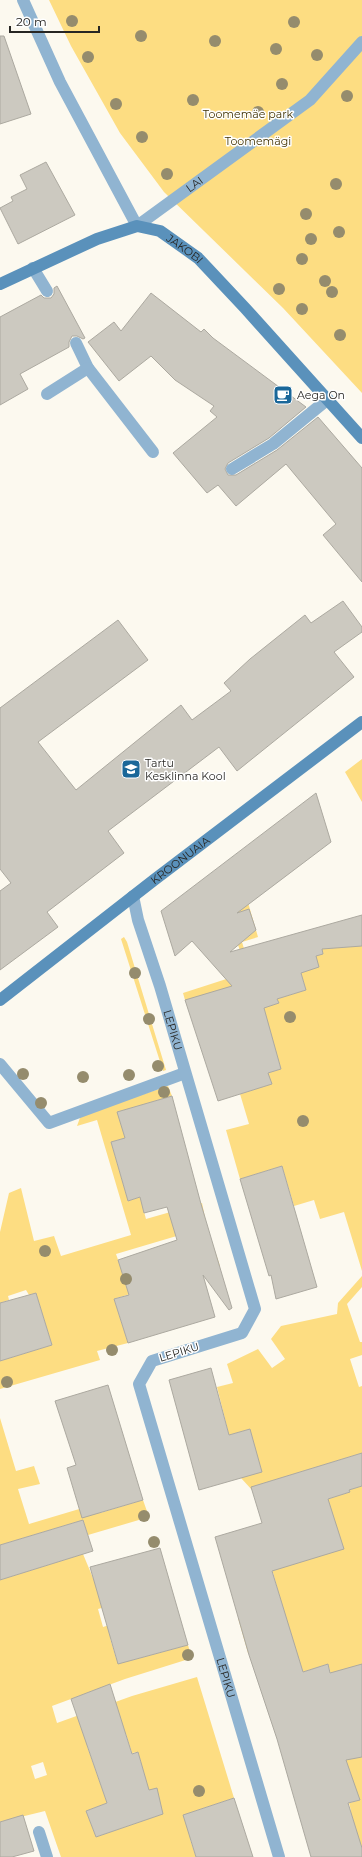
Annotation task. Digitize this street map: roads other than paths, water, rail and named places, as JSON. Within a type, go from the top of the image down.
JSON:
[{"type":"main road","name":"LAI","points":[[0,284],[97,239],[137,226]]},
{"type":"main road","name":"JAKOBI","points":[[137,226],[160,232],[198,258],[362,438]]},
{"type":"main road","name":"KROONUAIA","points":[[0,1000],[133,896],[362,722]]},
{"type":"street","points":[[23,0],[60,82],[137,226]]},
{"type":"street","name":"LAI","points":[[137,226],[310,100],[362,42]]},
{"type":"street","points":[[33,268],[47,291]]},
{"type":"street","points":[[76,343],[88,368],[153,452]]},
{"type":"street","points":[[47,394],[88,368]]},
{"type":"street","points":[[232,469],[273,444],[328,399]]},
{"type":"street","name":"LEPIKU","points":[[133,896],[138,920],[160,986],[254,1309],[242,1333],[152,1361],[140,1384],[279,1857]]},
{"type":"street","points":[[0,1064],[49,1123],[185,1073]]},
{"type":"street","points":[[40,1832],[48,1857]]},
{"type":"place","name":"Aega On","points":[[283,395]]},
{"type":"place","name":"Tartu Kesklinna Kool","points":[[131,769]]},
{"type":"park label","name":"Toomemäe park","points":[[248,114]]},
{"type":"park label","name":"Toomemägi","points":[[258,141]]}]
